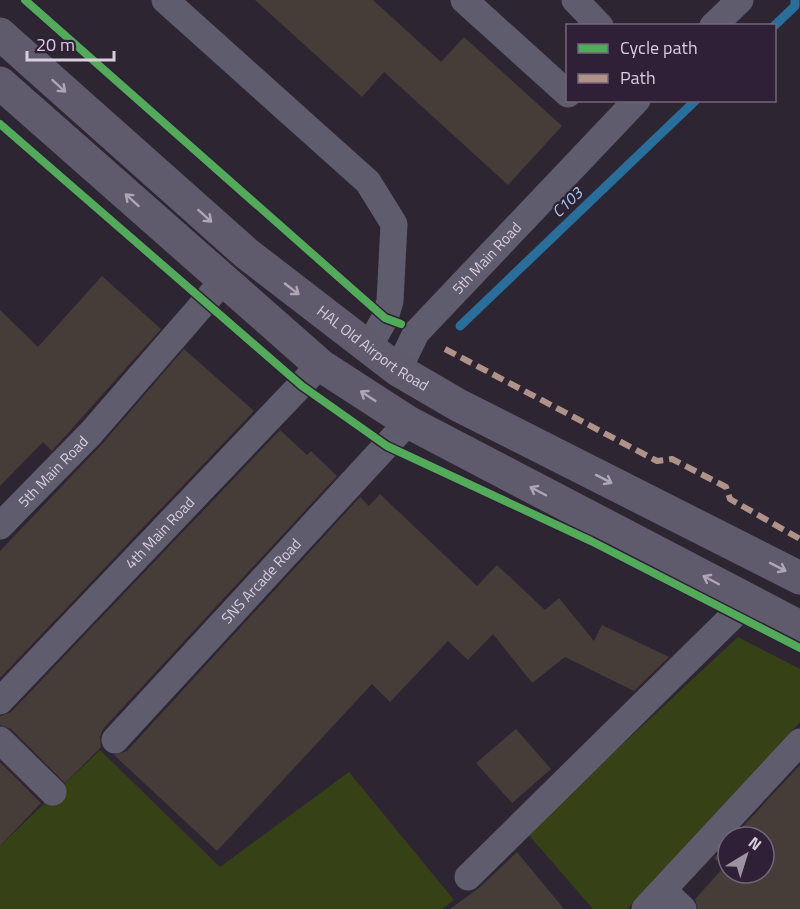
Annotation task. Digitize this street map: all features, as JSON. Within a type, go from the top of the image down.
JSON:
[{"type":"main road","name":"HAL Old Airport Road","points":[[0,34],[246,253],[398,370],[458,405],[800,578]]},
{"type":"main road","points":[[0,83],[320,365],[408,422],[800,627]]},
{"type":"street","points":[[165,0],[368,182],[394,224],[390,302],[386,318],[368,348]]},
{"type":"street","points":[[464,0],[566,93]]},
{"type":"street","points":[[575,0],[598,24]]},
{"type":"street","points":[[715,24],[740,0]]},
{"type":"street","name":"5th Main Road","points":[[398,370],[416,333],[635,102]]},
{"type":"street","name":"5th Main Road","points":[[0,526],[91,433],[223,281]]},
{"type":"street","name":"4th Main Road","points":[[0,701],[320,365]]},
{"type":"street","name":"SNS Arcade Road","points":[[115,740],[408,422]]},
{"type":"street","points":[[468,877],[748,601]]},
{"type":"street","points":[[0,740],[52,792]]},
{"type":"street","points":[[684,909],[654,899],[800,742]]},
{"type":"green space","points":[[738,637],[800,669],[800,722],[627,909],[593,909],[527,833]]},
{"type":"green space","points":[[100,750],[220,867],[349,772],[454,900],[442,909],[0,909],[0,846]]},
{"type":"building","points":[[255,0],[373,0],[441,62],[464,37],[562,126],[508,185],[384,72],[362,97]]},
{"type":"building","points":[[102,276],[161,329],[52,451],[43,442],[0,486],[0,310],[38,347]]},
{"type":"building","points":[[184,349],[254,411],[0,678],[0,551],[102,444]]},
{"type":"building","points":[[280,430],[307,455],[311,451],[337,476],[103,729],[100,737],[101,747],[65,783],[11,729],[0,725],[0,716],[11,712]]},
{"type":"building","points":[[380,494],[477,586],[497,565],[545,610],[559,598],[594,641],[602,625],[669,657],[634,691],[565,657],[532,683],[493,634],[468,660],[448,641],[390,702],[372,684],[217,851],[114,755],[127,751],[360,497],[369,506]]},
{"type":"building","points":[[516,729],[551,769],[512,803],[476,763]]},
{"type":"building","points":[[0,762],[41,803],[0,846]]},
{"type":"building","points":[[800,765],[800,909],[698,909],[695,899],[716,876],[716,885],[776,885],[776,825],[744,825]]},
{"type":"building","points":[[517,852],[564,909],[450,909],[479,888]]},
{"type":"waterway","name":"C103","points":[[776,24],[795,6],[795,0]]},
{"type":"waterway","name":"C103","points":[[460,326],[694,102]]},
{"type":"marked path","points":[[445,349],[657,461],[672,459],[726,487],[730,499],[800,539]]},
{"type":"cycle path","points":[[25,0],[385,318],[401,324]]},
{"type":"cycle path","points":[[0,124],[302,386],[387,446],[591,541],[800,648]]}]
